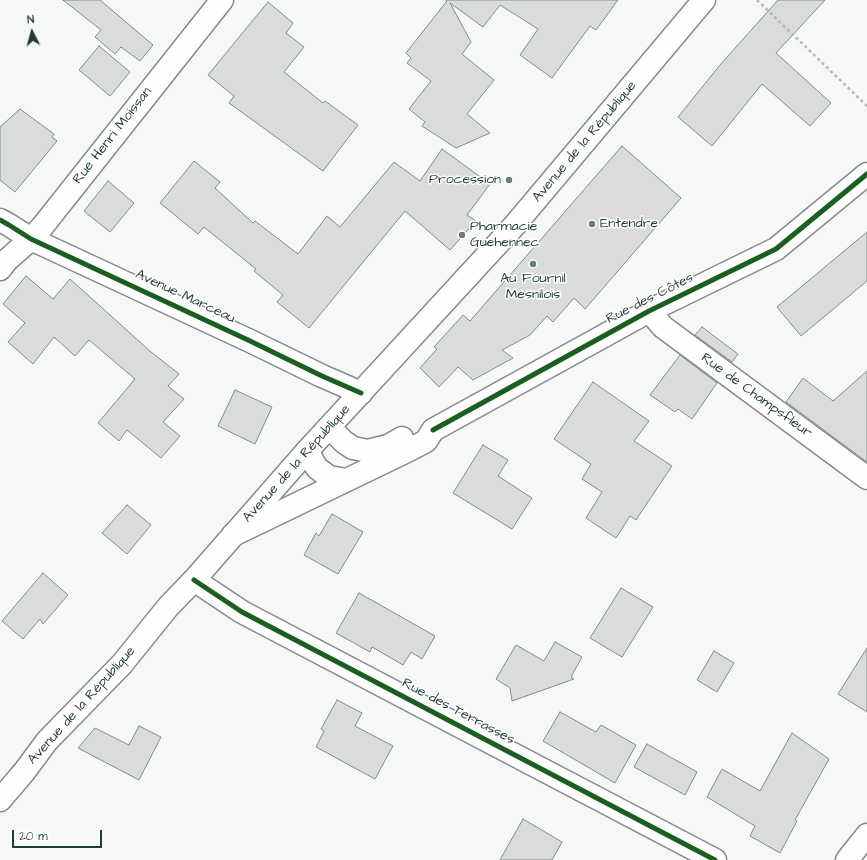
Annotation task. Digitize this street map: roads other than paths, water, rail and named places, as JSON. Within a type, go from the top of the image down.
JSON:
[{"type":"street","name":"Rue Henri Moissan","points":[[0,269],[7,260],[31,239],[222,0]]},
{"type":"street","name":"Avenue de la République","points":[[0,800],[24,772],[47,741],[122,664],[168,608],[329,427],[514,226],[704,0]]},
{"type":"street","name":"Rue des Côtes","points":[[233,535],[426,441],[433,430],[648,311],[776,249],[867,174]]},
{"type":"street","name":"Avenue Marceau","points":[[0,220],[10,224],[31,239],[361,393]]},
{"type":"street","name":"Rue de Champsfleur","points":[[648,311],[663,327],[867,478]]},
{"type":"street","name":"Rue des Côtes","points":[[329,427],[344,442],[353,448],[368,451],[388,446],[420,430],[433,430]]},
{"type":"street","points":[[308,451],[317,468],[329,476],[347,480]]},
{"type":"street","name":"Rue des Terrasses","points":[[194,580],[242,612],[715,860]]},
{"type":"street","points":[[847,860],[867,835]]},
{"type":"place","name":"Procession","points":[[509,180]]},
{"type":"place","name":"Entendre","points":[[592,224]]},
{"type":"place","name":"Pharmacie Guehennec","points":[[462,235]]},
{"type":"place","name":"Au Fournil Mesnilois","points":[[533,264]]}]
